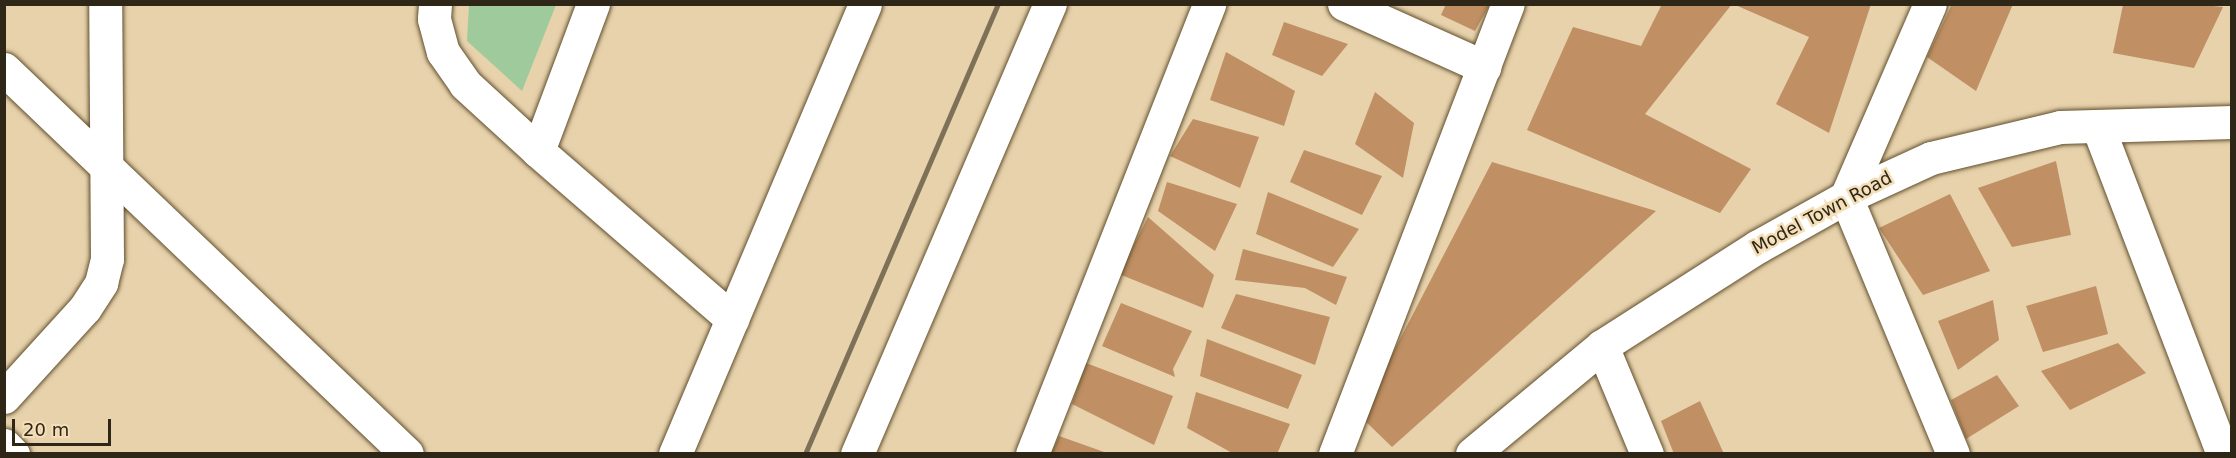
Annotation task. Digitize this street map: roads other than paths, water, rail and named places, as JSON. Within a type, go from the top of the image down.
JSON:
[{"type":"street","points":[[4,397],[85,308],[101,283],[107,259],[105,4]]},
{"type":"street","points":[[435,4],[434,19],[443,52],[465,84],[538,151],[732,319]]},
{"type":"street","points":[[538,151],[593,4]]},
{"type":"street","points":[[675,453],[865,4]]},
{"type":"street","points":[[857,453],[1050,4]]},
{"type":"street","points":[[1032,453],[1209,4]]},
{"type":"street","points":[[1344,4],[1484,67]]},
{"type":"street","points":[[1335,453],[1508,4]]},
{"type":"street","points":[[1930,4],[1846,197],[1953,453]]},
{"type":"street","points":[[4,69],[107,164],[407,453]]},
{"type":"street","name":"Model Town Road","points":[[1472,453],[1602,346],[1757,247],[1846,197],[1931,158],[1982,143],[2060,127],[2232,122]]},
{"type":"street","points":[[2098,127],[2223,453]]},
{"type":"street","points":[[1602,346],[1647,453]]},
{"type":"street","points":[[4,445],[13,453]]},
{"type":"railway","points":[[805,454],[998,4]]}]
